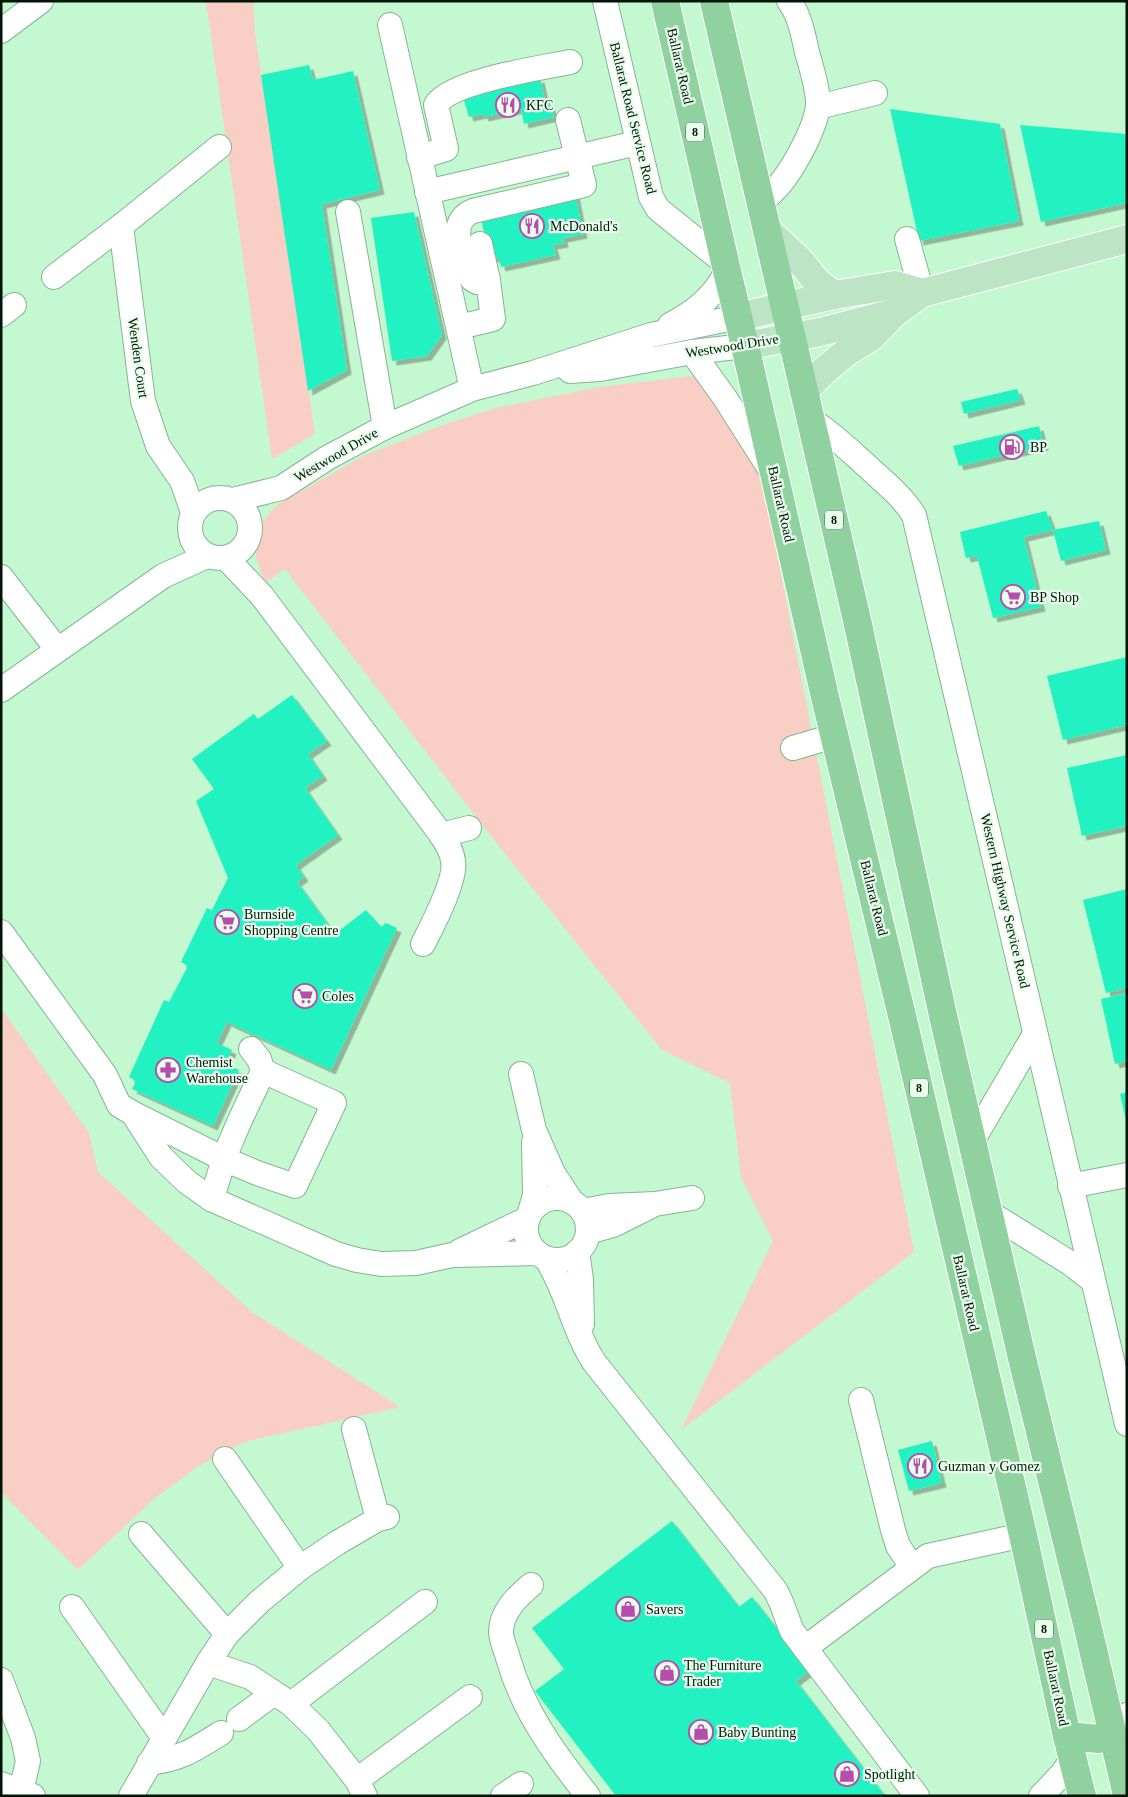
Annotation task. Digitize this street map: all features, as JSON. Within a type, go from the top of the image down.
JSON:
[{"type":"highway","name":"Ballarat Road","points":[[665,1],[834,736],[903,1020],[1023,1534],[1082,1796]]},
{"type":"highway","name":"8","points":[[714,1],[857,620],[988,1212],[1119,1724],[1120,1794]]},
{"type":"highway","points":[[1070,1747],[1098,1739],[1119,1724]]},
{"type":"main road","points":[[767,230],[801,262],[817,282],[834,295]]},
{"type":"main road","name":"Westwood Drive","points":[[745,346],[820,332],[894,313],[922,293],[1127,239]]},
{"type":"main road","name":"Westwood Drive","points":[[738,317],[834,295],[895,285],[922,293]]},
{"type":"main road","points":[[804,390],[837,360],[871,337],[894,313]]},
{"type":"street","points":[[1,31],[41,1]]},
{"type":"street","name":"Ballarat Road Service Road","points":[[605,1],[651,197],[658,209],[726,267]]},
{"type":"street","points":[[760,202],[780,184],[789,170],[810,132],[818,107],[801,26],[789,1]]},
{"type":"street","points":[[390,25],[472,389]]},
{"type":"street","points":[[419,157],[446,149],[436,105],[443,96],[457,89],[498,77],[570,62]]},
{"type":"street","points":[[818,107],[875,93]]},
{"type":"street","points":[[488,280],[477,282],[468,272],[458,229],[460,221],[466,214],[491,206],[584,185],[568,120]]},
{"type":"street","points":[[427,192],[638,143]]},
{"type":"street","points":[[54,278],[218,147]]},
{"type":"street","points":[[348,212],[385,426]]},
{"type":"street","name":"Wenden Court","points":[[121,226],[143,401],[158,446],[182,481],[198,515]]},
{"type":"street","points":[[907,239],[922,293]]},
{"type":"street","points":[[459,327],[493,320],[488,280],[480,244]]},
{"type":"street","points":[[651,335],[681,319],[712,296],[720,285],[726,267]]},
{"type":"street","name":"Westwood Drive","points":[[233,500],[281,488],[327,458],[385,426],[472,389],[533,373],[651,335],[738,317]]},
{"type":"street","name":"Westwood Drive","points":[[533,373],[600,369],[692,352],[745,346]]},
{"type":"street","points":[[692,352],[726,398],[774,476]]},
{"type":"street","name":"Western Highway Service Road","points":[[811,420],[826,430],[896,492],[914,515],[1092,1280],[1118,1348],[1127,1424]]},
{"type":"street","name":"Westwood Drive","points":[[249,536],[281,488]]},
{"type":"street","points":[[163,576],[198,515],[220,497],[233,500],[248,514],[249,536],[262,596]]},
{"type":"street","points":[[198,515],[199,550],[217,557],[262,596],[441,835],[451,852],[454,862],[451,881],[423,944]]},
{"type":"street","points":[[1,690],[163,576],[241,550],[249,536]]},
{"type":"street","points":[[1,577],[57,649]]},
{"type":"street","points":[[793,748],[834,736]]},
{"type":"street","points":[[441,835],[469,828]]},
{"type":"street","points":[[1,932],[105,1075],[119,1104],[134,1114],[224,1159],[300,1188],[334,1103],[263,1071]]},
{"type":"street","points":[[972,1140],[1035,1034]]},
{"type":"street","points":[[211,1199],[231,1140],[263,1071],[259,1059],[251,1048]]},
{"type":"street","points":[[521,1074],[534,1130],[536,1179],[535,1195],[528,1216],[527,1238],[531,1246],[555,1271],[582,1340],[594,1362],[774,1590],[780,1599],[792,1631],[917,1796]]},
{"type":"street","points":[[134,1114],[161,1158],[187,1182],[211,1199],[336,1254],[381,1264],[416,1263],[452,1255],[542,1256],[563,1260],[580,1224],[609,1206],[654,1204],[692,1198]]},
{"type":"street","points":[[534,1130],[553,1173],[580,1224],[582,1340]]},
{"type":"street","points":[[1070,1186],[1127,1175]]},
{"type":"street","points":[[452,1255],[528,1216],[540,1202],[547,1199],[563,1198],[580,1224]]},
{"type":"street","points":[[988,1212],[1070,1263],[1092,1280]]},
{"type":"street","points":[[861,1400],[893,1530],[898,1546],[912,1567]]},
{"type":"street","points":[[131,1796],[208,1662],[227,1634],[259,1602],[300,1568],[337,1542],[382,1518],[354,1429]]},
{"type":"street","points":[[225,1459],[300,1568]]},
{"type":"street","points":[[141,1534],[227,1634]]},
{"type":"street","points":[[805,1648],[921,1560],[937,1553],[984,1545],[1023,1534]]},
{"type":"street","points":[[531,1585],[519,1595],[507,1611],[501,1632],[515,1681],[534,1721],[563,1764],[588,1796]]},
{"type":"street","points":[[150,1763],[169,1761],[187,1754],[230,1726],[282,1699],[425,1602]]},
{"type":"street","points":[[72,1607],[164,1738]]},
{"type":"street","points":[[208,1662],[250,1677],[282,1699],[318,1730],[361,1788],[470,1697]]},
{"type":"street","points":[[1,1680],[24,1738],[28,1761],[19,1792]]},
{"type":"street","points":[[1041,1796],[1062,1774],[1070,1747]]},
{"type":"shaded area","points":[[206,1],[253,1],[255,34],[315,434],[272,459]]},
{"type":"shaded area","points":[[692,376],[707,384],[762,478],[914,1252],[681,1430],[773,1241],[741,1177],[730,1083],[662,1050],[490,835],[285,569],[265,583],[255,550],[258,533],[262,524],[277,505],[363,456],[440,426],[495,408],[599,387]]},
{"type":"shaded area","points":[[1,1008],[89,1133],[98,1172],[252,1312],[400,1407],[244,1442],[197,1467],[155,1498],[78,1570],[1,1492]]},
{"type":"building","points":[[309,65],[313,80],[353,71],[380,190],[322,204],[347,370],[308,391],[261,75]]},
{"type":"building","name":"KFC","points":[[540,78],[545,101],[549,100],[554,117],[524,124],[521,109],[484,117],[483,114],[469,117],[461,90]]},
{"type":"building","points":[[890,109],[1000,124],[1019,221],[919,241]]},
{"type":"building","points":[[1020,125],[1127,134],[1127,203],[1041,222]]},
{"type":"building","name":"McDonald's","points":[[575,192],[583,234],[563,238],[564,243],[553,245],[556,255],[501,267],[498,257],[490,259],[479,210]]},
{"type":"building","points":[[414,212],[442,335],[427,356],[392,361],[371,218]]},
{"type":"building","points":[[1017,389],[1021,400],[964,414],[961,402]]},
{"type":"building","points":[[1039,426],[1044,446],[959,466],[953,446]]},
{"type":"building","points":[[1046,511],[1053,530],[1024,537],[1041,607],[993,618],[977,556],[966,558],[960,532]]},
{"type":"building","points":[[1099,521],[1106,550],[1061,561],[1053,530]]},
{"type":"building","points":[[1127,657],[1127,725],[1063,740],[1047,676]]},
{"type":"building","points":[[292,695],[327,741],[308,754],[323,776],[305,788],[338,835],[296,865],[304,877],[297,882],[335,934],[366,910],[381,927],[386,923],[397,928],[331,1070],[227,1022],[217,1043],[232,1050],[225,1064],[239,1070],[213,1126],[132,1089],[136,1081],[129,1077],[164,1000],[169,1002],[188,966],[181,962],[207,908],[212,910],[228,878],[196,801],[214,789],[192,759],[254,714],[258,719]]},
{"type":"building","points":[[1127,755],[1127,826],[1082,836],[1067,768]]},
{"type":"building","points":[[1127,889],[1127,988],[1106,993],[1083,900]]},
{"type":"building","points":[[1127,993],[1127,1061],[1115,1064],[1101,999]]},
{"type":"building","points":[[1127,1092],[1127,1120],[1126,1120],[1120,1094]]},
{"type":"building","name":"Guzman y Gomez","points":[[932,1441],[942,1483],[909,1491],[898,1450]]},
{"type":"building","points":[[672,1521],[739,1607],[752,1597],[788,1643],[809,1671],[796,1681],[885,1796],[616,1796],[535,1691],[564,1669],[532,1628]]},
{"type":"place","name":"KFC","points":[[508,105]]},
{"type":"place","name":"McDonald's","points":[[532,226]]},
{"type":"place","name":"BP","points":[[1012,447]]},
{"type":"place","name":"BP Shop","points":[[1013,597]]},
{"type":"place","name":"Burnside Shopping Centre","points":[[227,922]]},
{"type":"place","name":"Coles","points":[[305,996]]},
{"type":"place","name":"Chemist Warehouse","points":[[168,1070]]},
{"type":"place","name":"Guzman y Gomez","points":[[920,1466]]},
{"type":"place","name":"Savers","points":[[628,1609]]},
{"type":"place","name":"The Furniture Trader","points":[[667,1673]]},
{"type":"place","name":"Baby Bunting","points":[[701,1732]]},
{"type":"place","name":"Spotlight","points":[[847,1774]]}]
